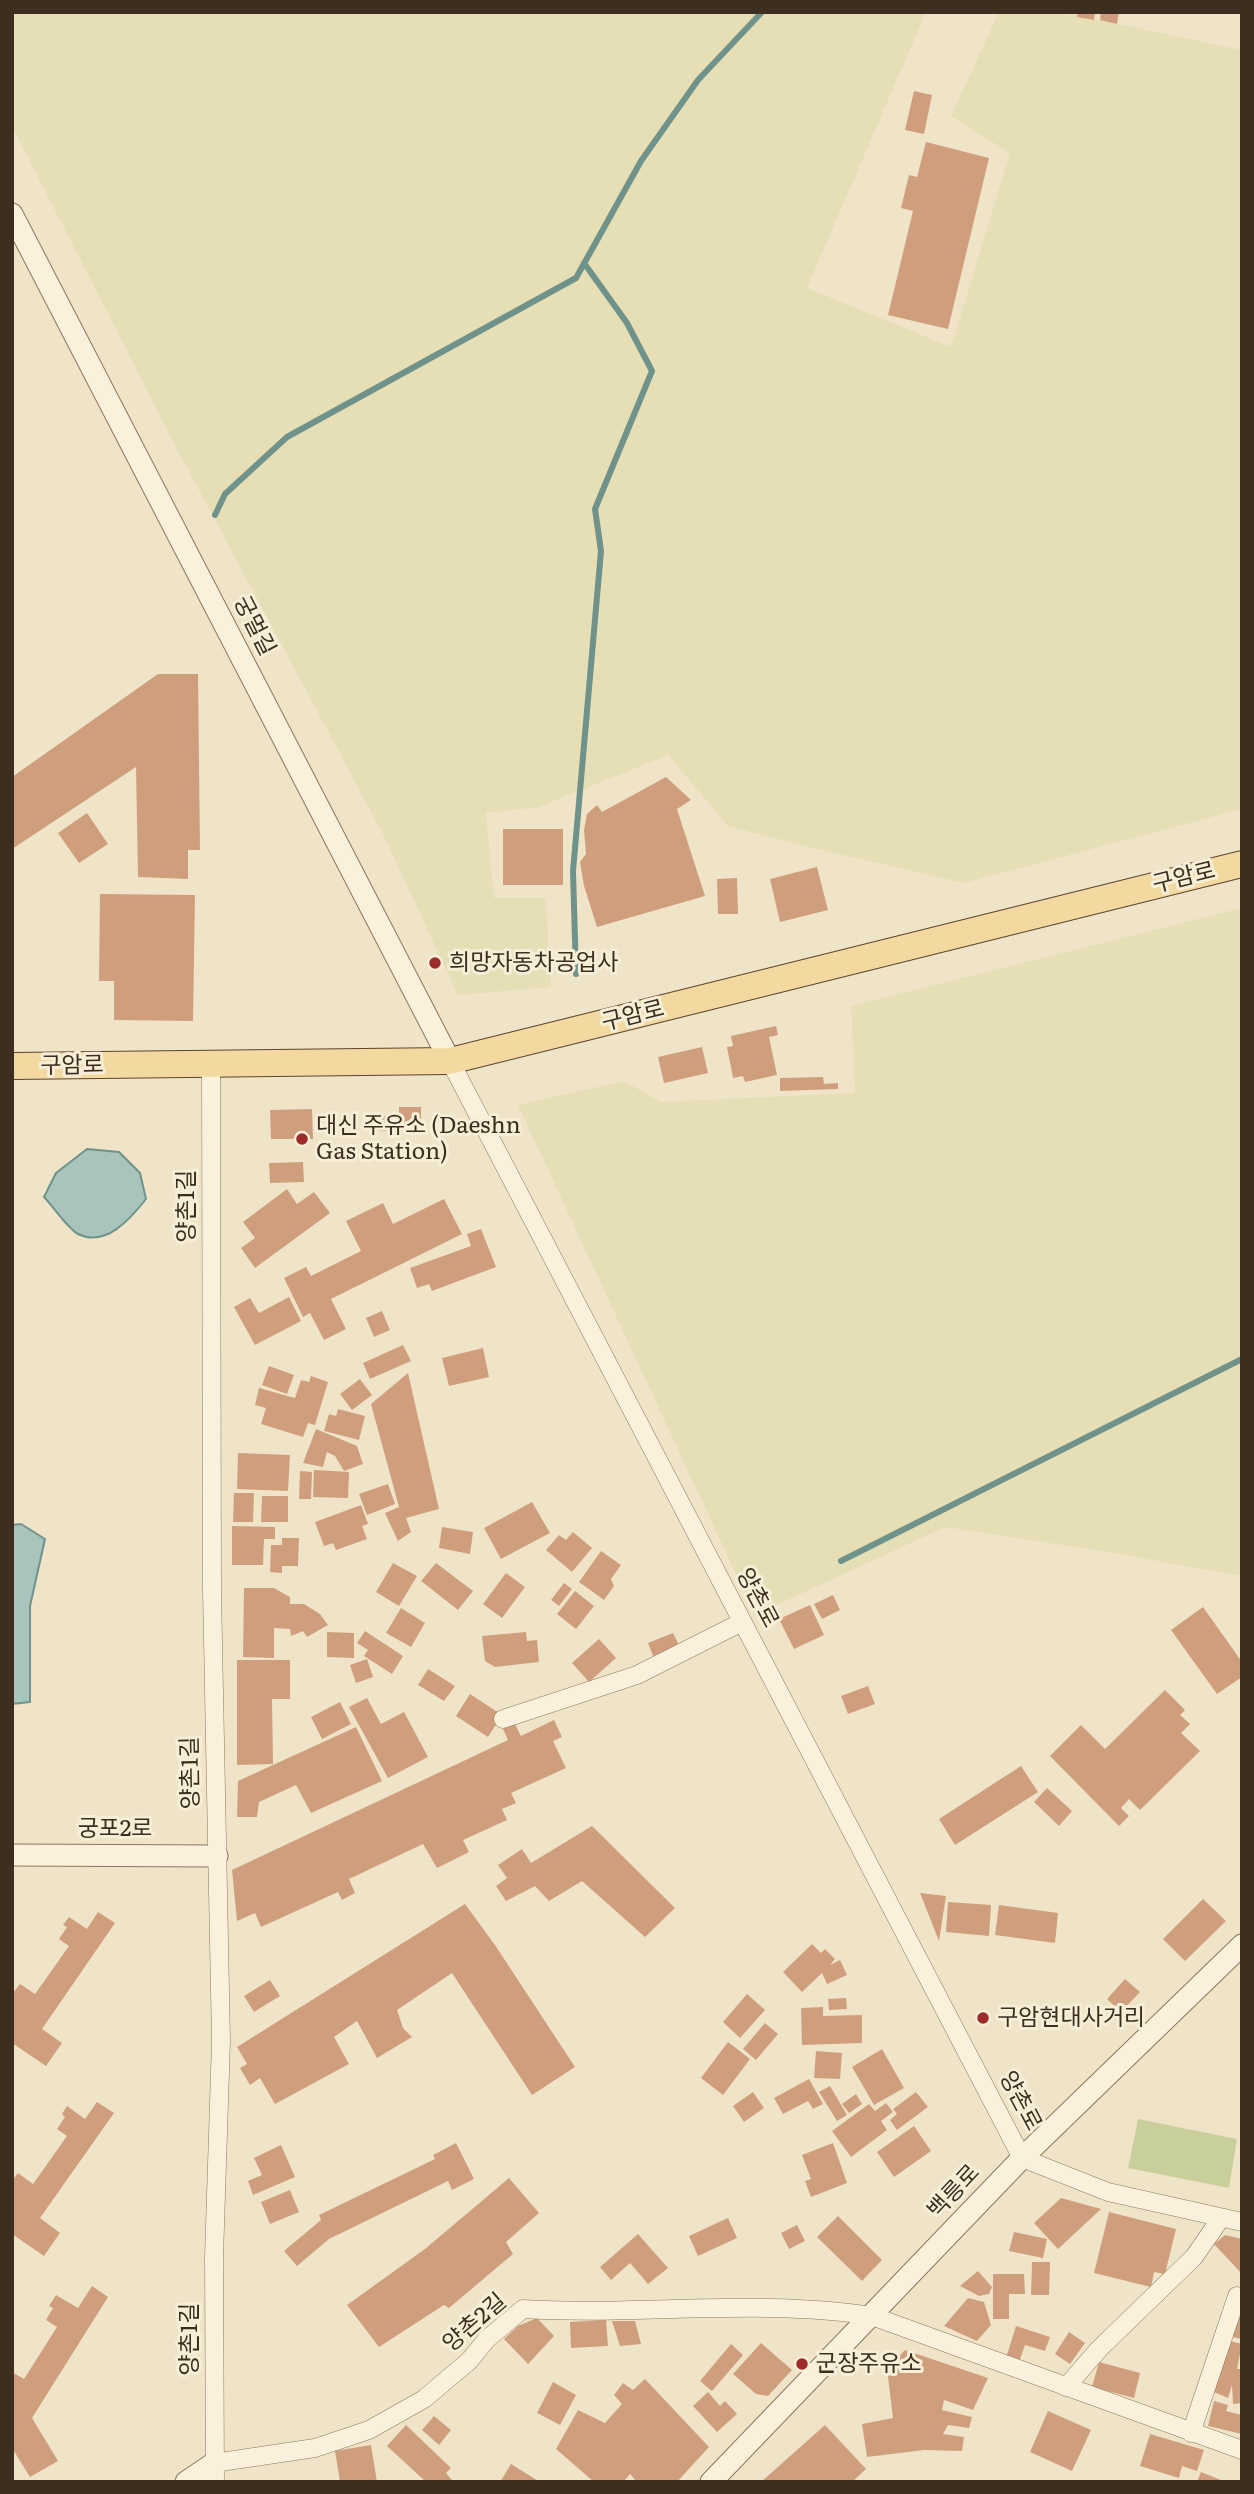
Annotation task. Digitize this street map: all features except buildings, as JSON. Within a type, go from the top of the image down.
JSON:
[{"type":"main road","name":"구암로","points":[[12,1066],[450,1061],[1242,864]]},
{"type":"street","name":"궁멀길","points":[[12,214],[450,1061]]},
{"type":"street","name":"양촌로","points":[[450,1061],[1022,2158]]},
{"type":"street","name":"양촌1길","points":[[211,1063],[212,1571],[221,2041],[214,2256],[215,2472]]},
{"type":"street","points":[[503,1719],[637,1675],[742,1622]]},
{"type":"street","name":"궁포2로","points":[[12,1855],[217,1856]]},
{"type":"street","name":"백릉로","points":[[711,2482],[1022,2158],[1242,1945]]},
{"type":"street","points":[[1022,2158],[1108,2192],[1242,2222]]},
{"type":"street","points":[[1066,2387],[1098,2349],[1194,2257],[1221,2218]]},
{"type":"street","points":[[1191,2433],[1237,2296],[1242,2299]]},
{"type":"street","name":"양촌2길","points":[[215,2472],[315,2448],[369,2430],[424,2399],[469,2361],[487,2339],[523,2309],[580,2313],[786,2309],[841,2311],[872,2316],[1242,2450]]},
{"type":"street","points":[[186,2482],[215,2472]]},
{"type":"shaded area","points":[[12,12],[926,12],[807,288],[951,347],[1010,153],[951,116],[999,12],[1061,12],[1242,50],[1242,809],[964,883],[728,826],[668,755],[539,807],[486,813],[494,898],[546,898],[551,987],[458,995],[384,836],[175,445],[12,126]]},
{"type":"shaded area","points":[[1242,908],[1242,1576],[945,1527],[755,1615],[518,1105],[624,1081],[661,1102],[855,1093],[851,1006]]},
{"type":"green space","points":[[1138,2119],[1237,2139],[1229,2188],[1128,2168]]},
{"type":"water","points":[[87,1149],[119,1152],[140,1173],[146,1199],[117,1229],[98,1237],[78,1234],[44,1197],[56,1173]]},
{"type":"water","points":[[21,1524],[45,1539],[30,1606],[30,1702],[12,1704],[12,1525]]},
{"type":"waterway","points":[[215,515],[225,494],[287,437],[576,278],[641,161],[698,80],[762,12]]},
{"type":"waterway","points":[[576,974],[573,871],[601,551],[595,509],[652,371],[627,323],[584,263]]},
{"type":"waterway","points":[[841,1561],[1242,1359]]},
{"type":"place","name":"희망자동차공업사","points":[[435,963]]},
{"type":"place","name":"대신 주유소 (Daeshn Gas Station)","points":[[302,1139]]},
{"type":"place","name":"구암현대사거리","points":[[983,2018]]},
{"type":"place","name":"군장주유소","points":[[802,2364]]}]
